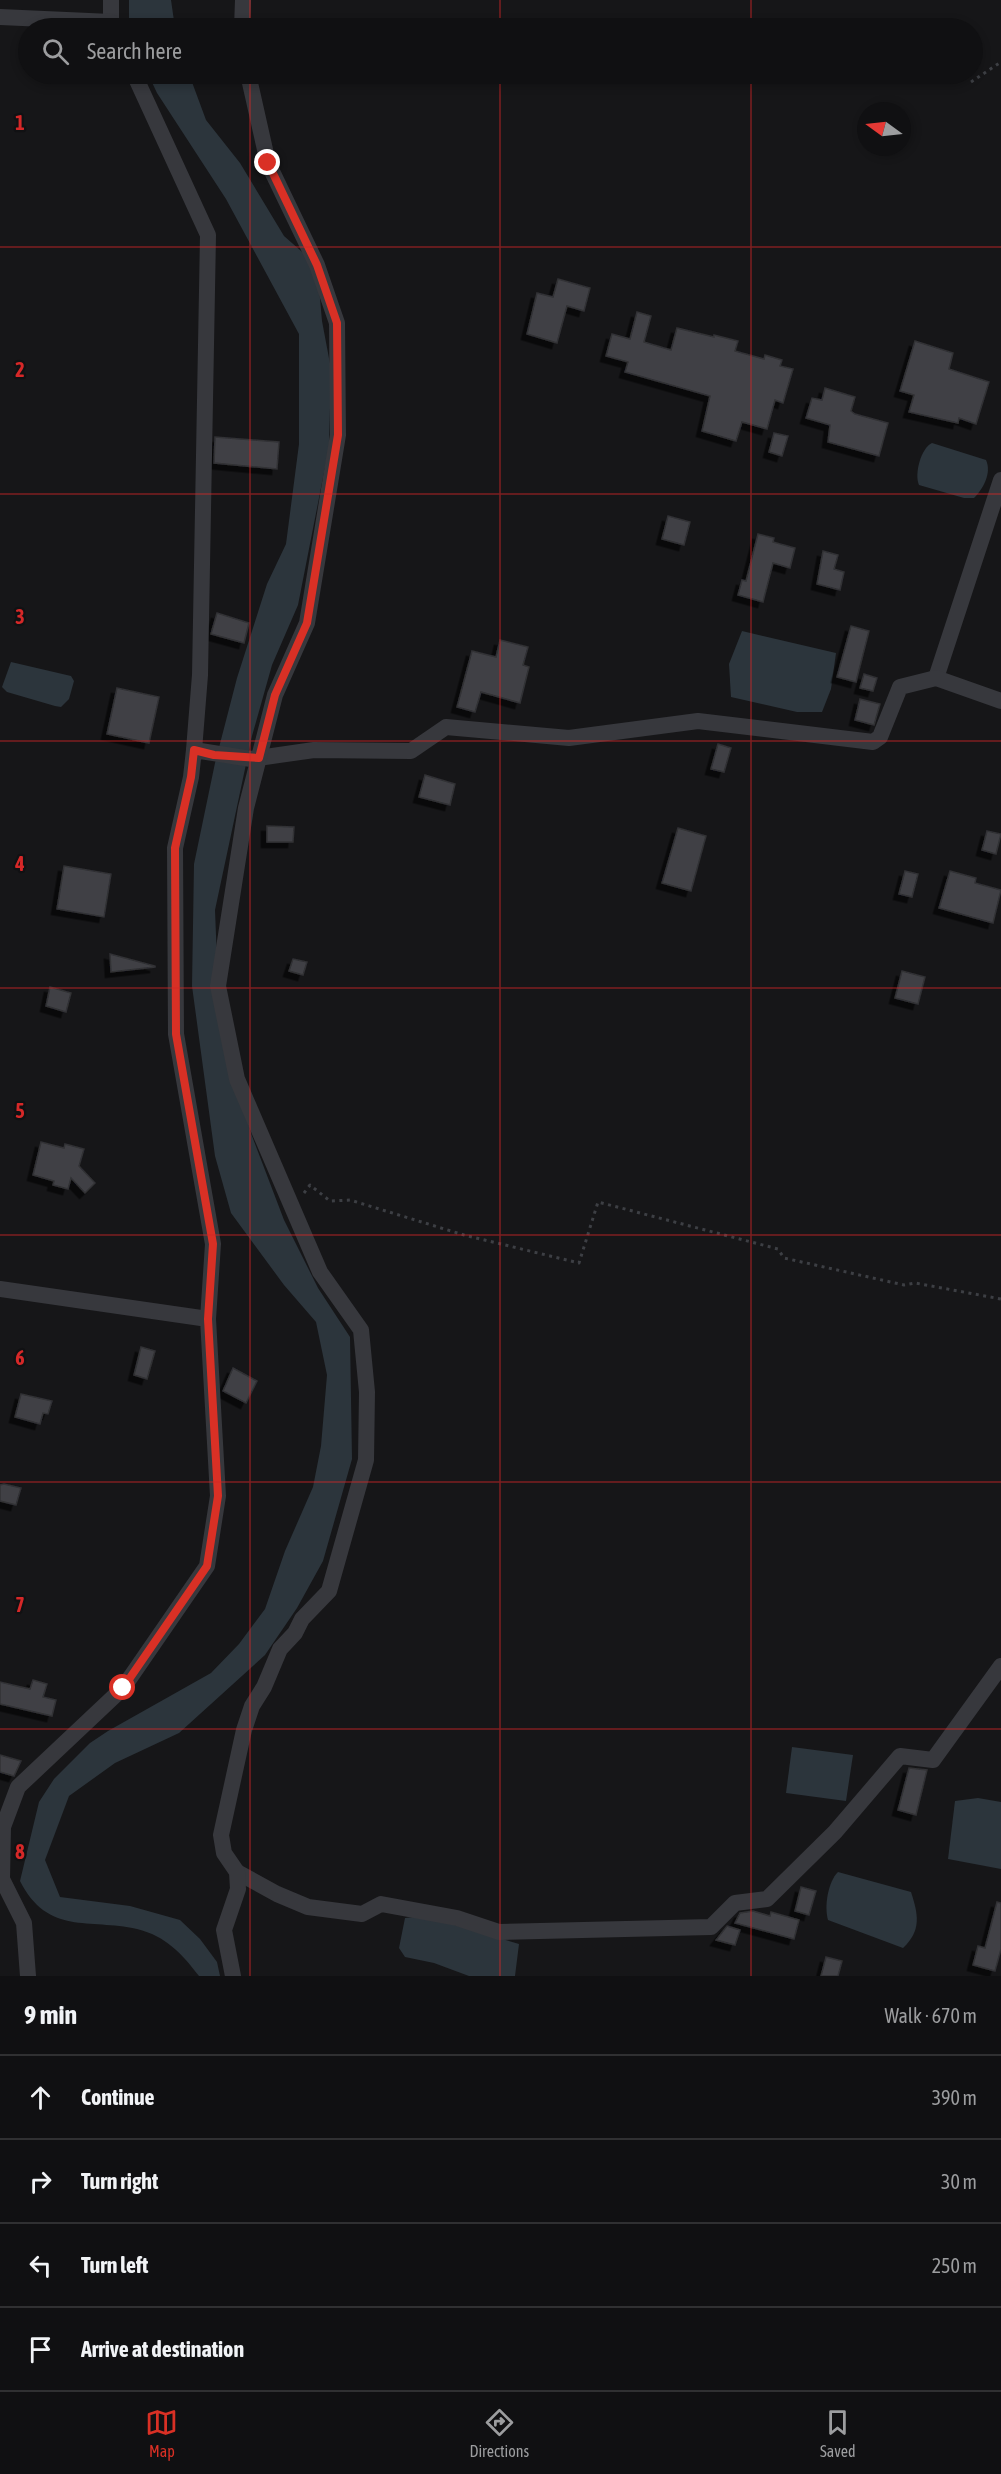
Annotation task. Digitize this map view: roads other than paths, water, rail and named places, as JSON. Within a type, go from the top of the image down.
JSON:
[{"type":"street","points":[[111,0],[112,18]]},
{"type":"street","points":[[242,18],[243,0]]},
{"type":"street","points":[[0,16],[25,18]]},
{"type":"street","points":[[28,1976],[24,1923],[2,1879],[3,1827],[18,1786],[123,1688],[207,1566],[218,1496],[208,1319],[213,1244],[176,1034],[175,848],[191,777],[200,675],[207,235],[139,84]]},
{"type":"street","points":[[250,84],[268,163],[317,265],[337,323],[338,435],[307,623],[275,695],[255,758],[218,986],[237,1079],[320,1272],[361,1330],[367,1392],[366,1460],[329,1591],[302,1619],[295,1633],[280,1649],[264,1687],[252,1706],[244,1730],[221,1835],[224,1853],[237,1872],[277,1894],[308,1907],[362,1914],[381,1904],[457,1918],[499,1932],[711,1928],[735,1903],[767,1899],[835,1832],[900,1756],[933,1760],[1001,1666]]},
{"type":"street","points":[[936,678],[1001,480]]},
{"type":"street","points":[[194,750],[214,755],[255,758],[314,750],[411,751],[446,727],[569,738],[698,721],[873,742],[880,737],[900,687],[936,678],[1001,701]]},
{"type":"street","points":[[0,1289],[208,1319]]},
{"type":"street","points":[[233,1976],[224,1930],[238,1889],[237,1872]]}]
